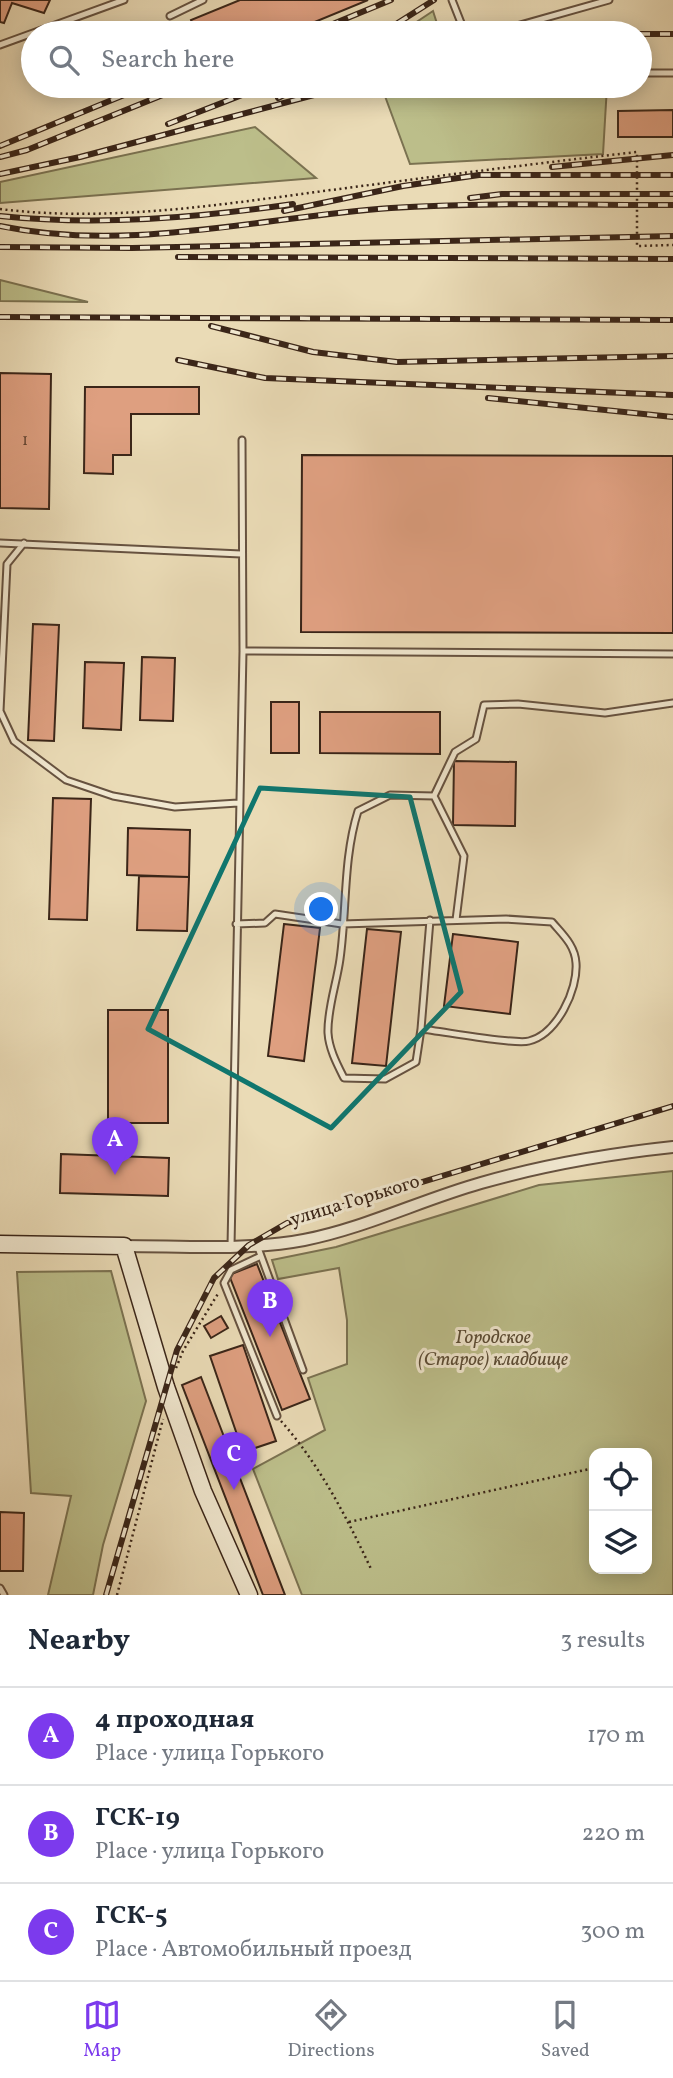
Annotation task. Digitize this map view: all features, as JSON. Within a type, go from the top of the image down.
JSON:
[{"type":"main road","name":"улица Горького","points":[[0,1244],[124,1246]]},
{"type":"main road","points":[[124,1246],[169,1395],[203,1491],[248,1595]]},
{"type":"street","name":"улица Горького","points":[[124,1246],[231,1246],[259,1251],[341,1231],[479,1184],[593,1156],[673,1147]]},
{"type":"lane","points":[[66,21],[124,0]]},
{"type":"lane","points":[[170,16],[203,0]]},
{"type":"lane","points":[[452,0],[460,21]]},
{"type":"lane","points":[[535,21],[609,0]]},
{"type":"lane","points":[[0,45],[21,37]]},
{"type":"lane","points":[[652,73],[673,73]]},
{"type":"lane","points":[[231,1246],[243,651],[242,440]]},
{"type":"lane","points":[[0,543],[241,554]]},
{"type":"lane","points":[[24,543],[7,564],[1,711],[14,741],[66,780],[113,796],[175,807],[238,803]]},
{"type":"lane","points":[[243,651],[673,654]]},
{"type":"lane","points":[[433,796],[455,752],[476,739],[484,705],[518,704],[605,713],[673,703]]},
{"type":"lane","points":[[430,920],[416,1062],[385,1079],[344,1078],[334,1058],[328,1032],[341,956],[351,835],[358,811],[390,795],[433,796]]},
{"type":"lane","points":[[433,796],[464,856],[456,920]]},
{"type":"lane","points":[[236,924],[265,923],[275,914],[342,924],[430,920],[552,922],[570,942],[576,963],[570,996],[548,1031],[528,1042],[421,1029]]},
{"type":"lane","points":[[277,1416],[224,1283],[231,1270],[259,1251],[303,1370]]},
{"type":"lane","points":[[0,1588],[4,1595]]},
{"type":"path","points":[[0,209],[38,214],[110,215],[253,201],[636,152],[637,246],[673,246]]},
{"type":"path","points":[[175,1371],[183,1351],[224,1283]]},
{"type":"path","points":[[117,1595],[169,1395]]},
{"type":"path","points":[[277,1416],[301,1443],[349,1522],[372,1571]]},
{"type":"path","points":[[349,1522],[589,1469]]},
{"type":"highlighted area","points":[[260,788],[410,797],[461,992],[331,1128],[148,1029]]},
{"type":"green space","points":[[433,11],[436,21],[418,21]]},
{"type":"green space","points":[[386,98],[606,98],[603,154],[410,164]]},
{"type":"green space","points":[[255,127],[316,178],[0,203],[0,182]]},
{"type":"green space","points":[[0,280],[88,302],[0,301]]},
{"type":"green space","name":"Городское (Старое) кладбище","points":[[673,1171],[673,1595],[302,1595],[253,1469],[325,1430],[308,1378],[347,1364],[347,1320],[339,1268],[278,1279],[272,1260],[336,1247],[539,1185]]},
{"type":"green space","points":[[111,1271],[146,1401],[103,1545],[93,1595],[48,1595],[71,1496],[31,1493],[17,1272]]},
{"type":"building","points":[[0,0],[50,0],[44,13],[12,3],[4,23],[0,22]]},
{"type":"building","points":[[240,0],[368,0],[317,21],[191,20]]},
{"type":"building","points":[[673,110],[673,137],[618,137],[618,111]]},
{"type":"building","points":[[0,373],[51,374],[49,509],[0,508]]},
{"type":"building","points":[[85,387],[199,387],[199,414],[131,414],[131,455],[113,455],[113,474],[84,473]]},
{"type":"building","points":[[302,455],[673,456],[673,633],[301,632]]},
{"type":"building","points":[[33,624],[59,625],[54,741],[28,740]]},
{"type":"building","points":[[142,657],[175,658],[173,721],[140,720]]},
{"type":"building","points":[[85,662],[124,663],[121,730],[83,728]]},
{"type":"building","points":[[271,702],[299,702],[299,753],[271,753]]},
{"type":"building","points":[[320,712],[440,712],[440,754],[320,753]]},
{"type":"building","points":[[454,761],[516,762],[515,826],[453,825]]},
{"type":"building","points":[[53,798],[91,799],[87,920],[49,919]]},
{"type":"building","points":[[128,828],[190,830],[189,877],[127,875]]},
{"type":"building","points":[[139,876],[189,877],[187,931],[137,930]]},
{"type":"building","points":[[284,924],[320,928],[304,1061],[268,1056]]},
{"type":"building","points":[[367,929],[401,932],[386,1066],[352,1063]]},
{"type":"building","points":[[453,934],[518,942],[510,1014],[444,1006]]},
{"type":"building","points":[[108,1010],[168,1010],[168,1123],[108,1123]]},
{"type":"building","points":[[61,1154],[169,1158],[168,1196],[60,1193]]},
{"type":"building","points":[[257,1264],[310,1399],[282,1410],[229,1275]]},
{"type":"building","points":[[221,1316],[228,1328],[211,1338],[204,1326]]},
{"type":"building","points":[[243,1345],[276,1441],[243,1452],[210,1356]]},
{"type":"building","points":[[201,1377],[285,1595],[263,1595],[182,1385]]},
{"type":"building","points":[[0,1512],[24,1513],[23,1571],[0,1571]]},
{"type":"railway","points":[[340,21],[391,0]]},
{"type":"railway","points":[[401,21],[434,0]]},
{"type":"railway","points":[[652,34],[673,34]]},
{"type":"railway","points":[[0,146],[117,98]]},
{"type":"railway","points":[[0,157],[27,150],[155,98]]},
{"type":"railway","points":[[168,124],[234,98]]},
{"type":"railway","points":[[0,174],[80,157],[303,98]]},
{"type":"railway","points":[[552,167],[673,155]]},
{"type":"railway","points":[[284,211],[403,186],[479,175],[673,175]]},
{"type":"railway","points":[[470,198],[502,194],[673,194]]},
{"type":"railway","points":[[0,216],[73,220],[147,219],[293,204]]},
{"type":"railway","points":[[0,226],[97,236],[146,235],[342,212],[426,206],[673,205]]},
{"type":"railway","points":[[0,247],[132,248],[673,236]]},
{"type":"railway","points":[[178,257],[673,259]]},
{"type":"railway","points":[[0,317],[673,320]]},
{"type":"railway","points":[[211,326],[313,352],[397,362],[673,356]]},
{"type":"railway","points":[[178,360],[265,378],[673,395]]},
{"type":"railway","points":[[488,398],[673,417]]},
{"type":"railway","points":[[106,1595],[177,1350],[214,1278],[249,1245],[287,1223],[673,1106]]},
{"type":"place","name":"4 проходная","points":[[115,1175]]},
{"type":"place","name":"ГСК-19","points":[[270,1337]]},
{"type":"place","name":"ГСК-5","points":[[234,1490]]}]
